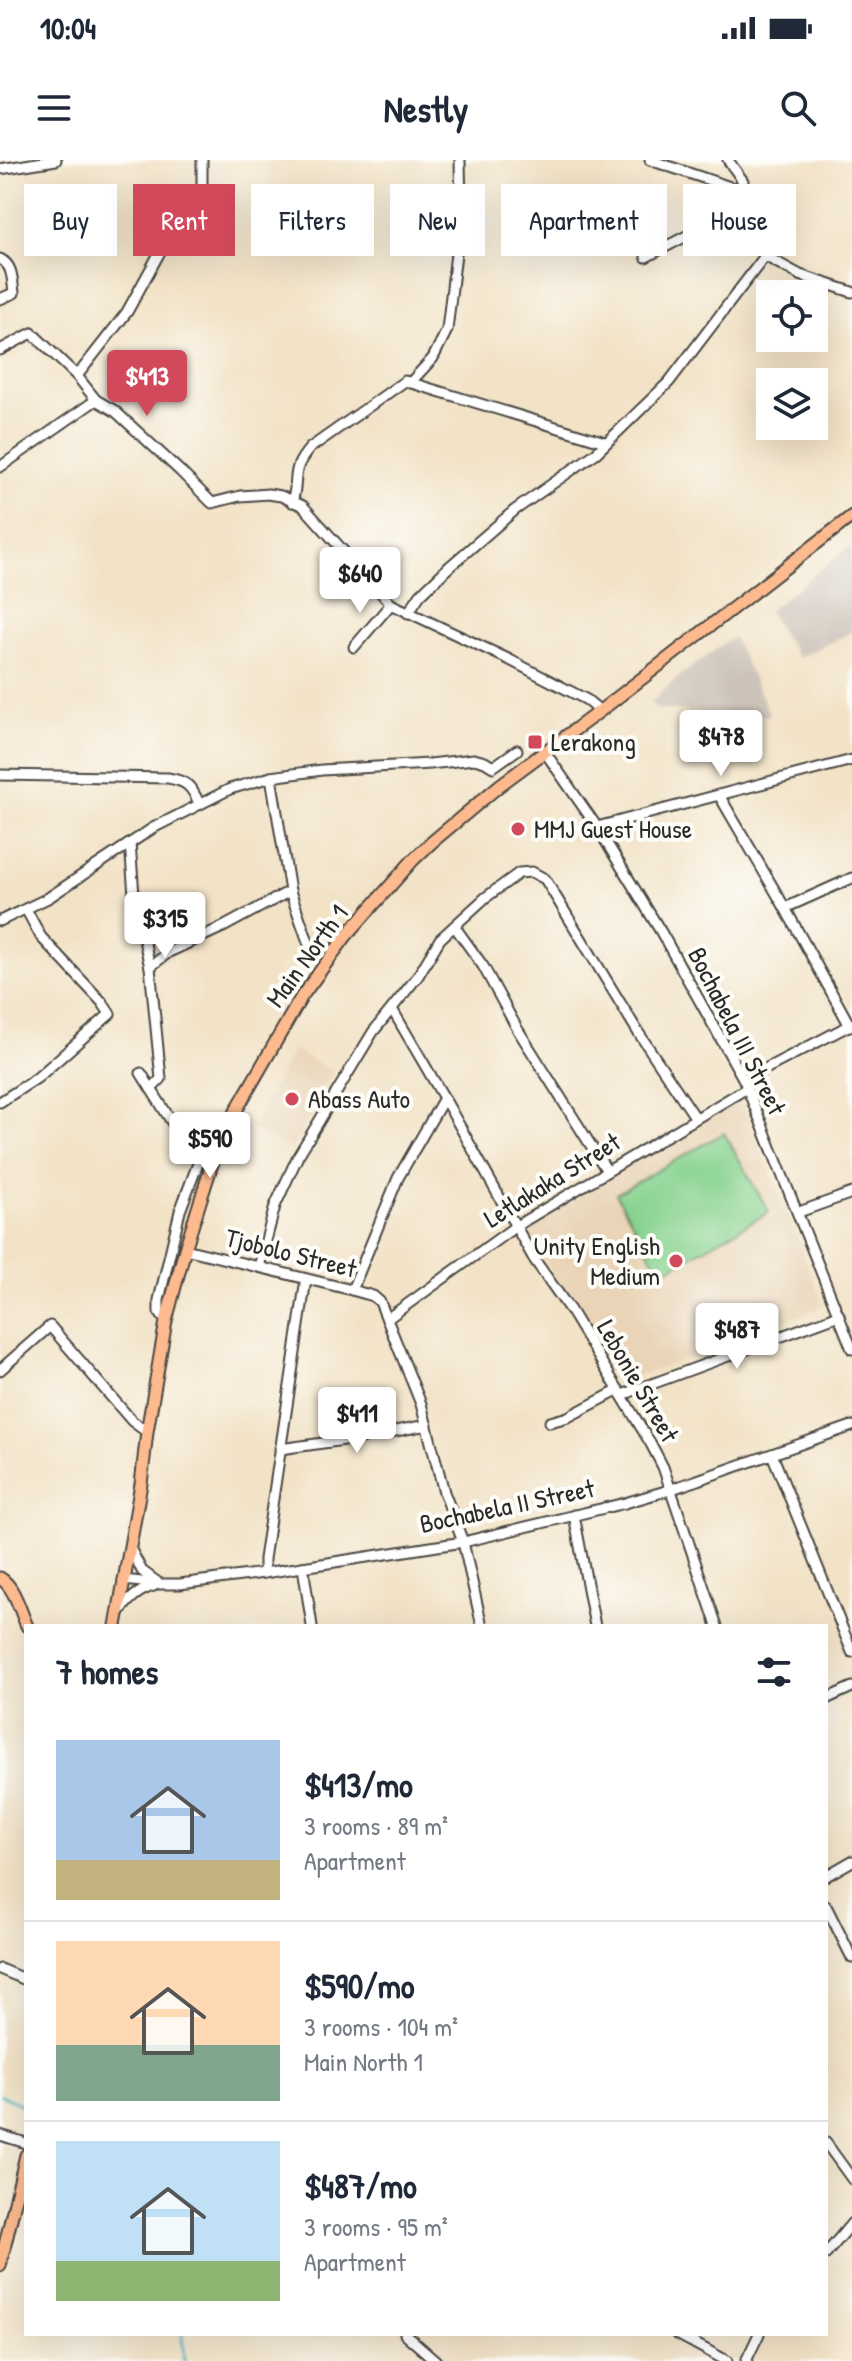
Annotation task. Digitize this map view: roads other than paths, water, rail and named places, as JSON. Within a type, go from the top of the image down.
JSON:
[{"type":"main road","name":"Main North 1","points":[[117,1621],[166,1321],[185,1249],[212,1164],[237,1109],[302,996],[346,936],[413,860],[513,776],[852,516]]},
{"type":"main road","points":[[0,1578],[11,1589],[26,1624]]},
{"type":"main road","points":[[0,2266],[24,2164]]},
{"type":"street","points":[[0,169],[56,160]]},
{"type":"street","points":[[77,376],[127,312],[166,241],[202,220],[202,160]]},
{"type":"street","points":[[410,383],[433,358],[447,330],[461,211],[460,160]]},
{"type":"street","points":[[650,160],[721,184]]},
{"type":"street","points":[[728,160],[743,181],[742,184]]},
{"type":"street","points":[[646,257],[683,238]]},
{"type":"street","points":[[408,613],[420,595],[515,510],[596,453],[669,382],[765,256],[800,275],[852,292]]},
{"type":"street","points":[[0,259],[8,263],[14,293],[0,299]]},
{"type":"street","points":[[0,350],[32,333],[77,376],[96,400],[115,411],[212,503],[240,496],[268,494],[303,506],[391,604],[508,659],[587,700],[600,711]]},
{"type":"street","points":[[292,502],[294,475],[301,458],[310,448],[405,381],[605,442]]},
{"type":"street","points":[[0,467],[96,400]]},
{"type":"street","points":[[354,647],[391,604]]},
{"type":"street","points":[[0,921],[48,898],[130,843],[199,803],[230,789],[271,777],[322,770],[474,759],[493,767],[517,750]]},
{"type":"street","name":"Bochabela III Street","points":[[545,752],[597,827],[661,932],[746,1084],[852,1349]]},
{"type":"street","points":[[501,760],[513,776]]},
{"type":"street","points":[[597,827],[852,760]]},
{"type":"street","points":[[0,775],[168,778],[186,782],[192,787],[199,803]]},
{"type":"street","points":[[271,777],[290,891],[311,950]]},
{"type":"street","points":[[719,795],[851,1025]]},
{"type":"street","points":[[130,843],[134,895],[150,967],[161,1079],[151,1089]]},
{"type":"street","points":[[259,1267],[275,1206],[298,1156],[373,1032],[418,976],[440,939],[485,898],[519,873],[532,872],[545,879],[638,1032],[695,1117]]},
{"type":"street","points":[[785,908],[852,878]]},
{"type":"street","points":[[150,967],[169,952],[290,891]]},
{"type":"street","points":[[0,1102],[37,1078],[110,1014],[41,937],[26,909]]},
{"type":"street","points":[[455,927],[483,966],[518,1030],[607,1171]]},
{"type":"street","name":"Lebonie Street","points":[[392,1009],[534,1259],[621,1392],[663,1467],[716,1624]]},
{"type":"street","name":"Letlakaka Street","points":[[387,1319],[516,1226],[746,1084],[851,1025]]},
{"type":"street","points":[[141,1073],[192,1154],[200,1158],[180,1211],[159,1300],[159,1312],[166,1321]]},
{"type":"street","points":[[352,1290],[398,1178],[444,1098]]},
{"type":"street","points":[[799,1212],[852,1193]]},
{"type":"street","name":"Tjobolo Street","points":[[185,1249],[352,1290],[373,1296],[380,1302],[427,1425],[444,1492],[463,1542],[482,1624]]},
{"type":"street","points":[[264,1573],[306,1279]]},
{"type":"street","points":[[550,1422],[568,1417],[621,1392],[839,1315]]},
{"type":"street","points":[[0,1370],[50,1326],[132,1421],[147,1432]]},
{"type":"street","points":[[280,1449],[427,1425]]},
{"type":"street","name":"Bochabela II Street","points":[[123,1580],[161,1584],[264,1573],[463,1542],[669,1490],[852,1426]]},
{"type":"street","points":[[772,1454],[852,1652]]},
{"type":"street","points":[[574,1515],[595,1624]]},
{"type":"street","points":[[129,1545],[142,1571],[161,1584]]},
{"type":"street","points":[[303,1567],[312,1624]]},
{"type":"street","name":"Bochabela II Street","points":[[117,1621],[126,1603],[138,1592],[161,1584]]},
{"type":"street","points":[[828,1698],[851,1691]]},
{"type":"street","points":[[828,1875],[852,1861]]},
{"type":"street","points":[[828,1910],[852,1958]]},
{"type":"street","points":[[0,1969],[24,1979]]},
{"type":"street","points":[[0,2135],[24,2142]]},
{"type":"street","points":[[828,2146],[852,2179]]},
{"type":"street","points":[[828,2252],[852,2223]]},
{"type":"street","points":[[407,2336],[436,2361]]},
{"type":"street","points":[[681,2336],[727,2361]]},
{"type":"street","points":[[746,2361],[758,2336]]},
{"type":"waterway","points":[[0,2095],[22,2105]]},
{"type":"waterway","points":[[182,2336],[184,2361]]},
{"type":"place","name":"Lerakong","points":[[535,742]]},
{"type":"place","name":"MMJ Guest House","points":[[518,829]]},
{"type":"place","name":"Abass Auto","points":[[292,1099]]},
{"type":"place","name":"Unity English Medium","points":[[676,1261]]}]
